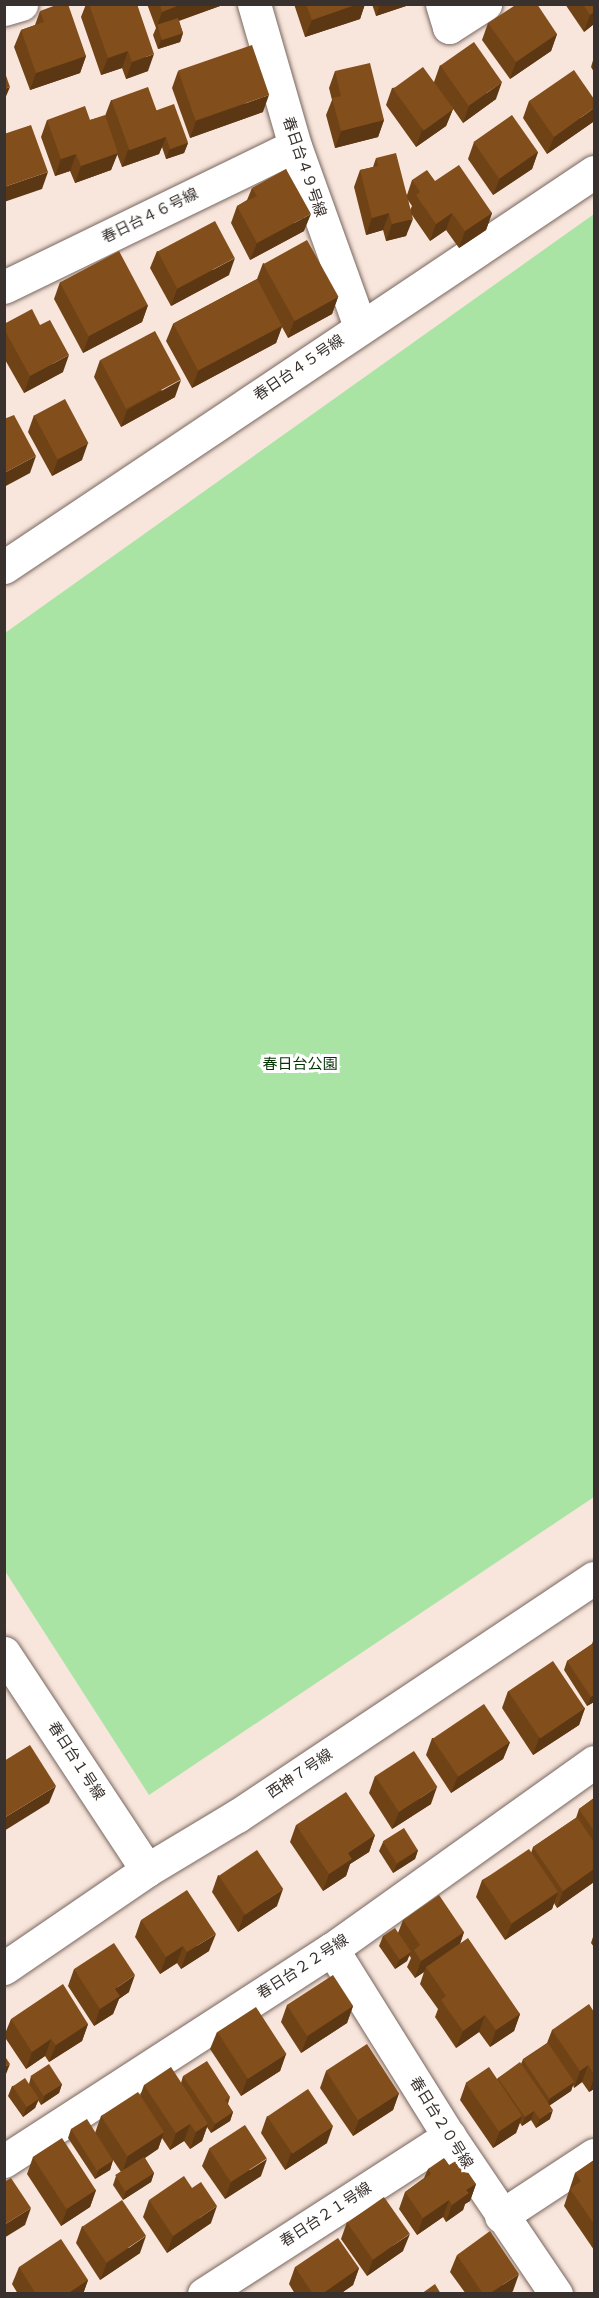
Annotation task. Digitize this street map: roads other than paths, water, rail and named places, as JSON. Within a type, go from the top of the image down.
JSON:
[{"type":"street","points":[[4,9],[21,4]]},
{"type":"street","name":"春日台４９号線","points":[[254,4],[295,146],[360,327]]},
{"type":"street","points":[[442,4],[449,27],[485,4]]},
{"type":"street","name":"春日台４６号線","points":[[4,286],[295,146]]},
{"type":"street","name":"春日台４５号線","points":[[4,567],[594,172]]},
{"type":"street","name":"西神７号線","points":[[4,1968],[147,1870],[237,1816],[594,1578]]},
{"type":"street","name":"春日台１号線","points":[[4,1653],[147,1870]]},
{"type":"street","name":"春日台２２号線","points":[[4,2161],[332,1949],[591,1773]]},
{"type":"street","name":"春日台２０号線","points":[[332,1949],[449,2136],[501,2216],[556,2294]]},
{"type":"street","name":"春日台２１号線","points":[[204,2294],[449,2136]]},
{"type":"street","points":[[501,2216],[594,2155]]},
{"type":"park label","name":"春日台公園","points":[[300,1065]]}]
